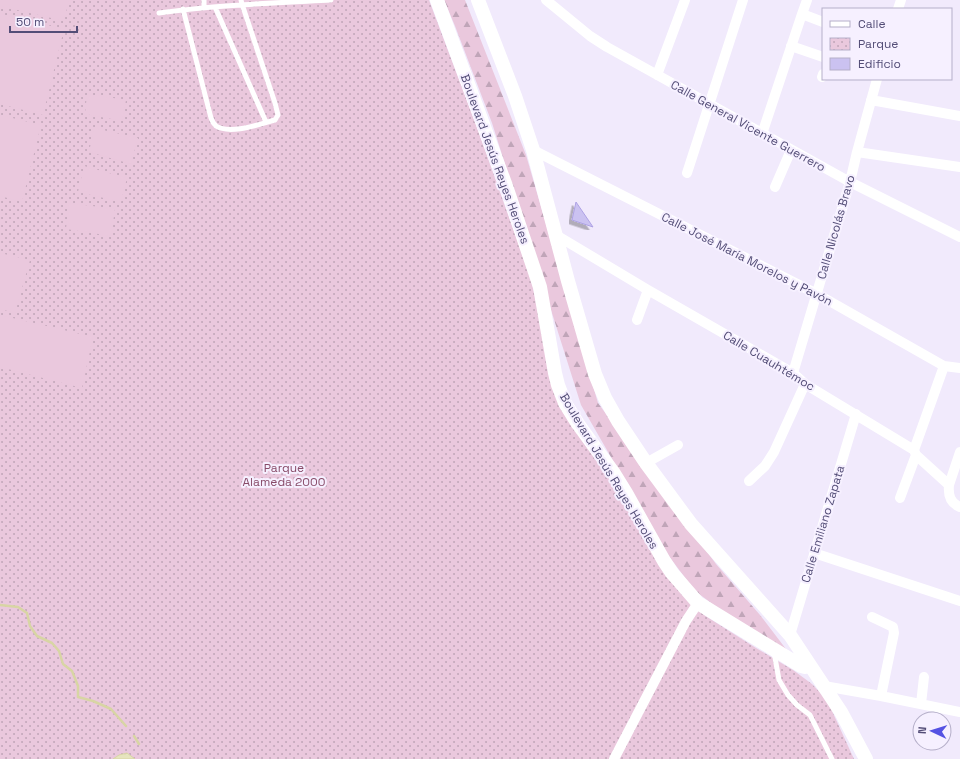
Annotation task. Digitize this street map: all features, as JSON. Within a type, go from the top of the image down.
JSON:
[{"type":"main road","name":"Boulevard Jesús Reyes Heroles","points":[[437,0],[506,186],[540,287],[555,372],[561,395],[565,403],[578,424],[613,472],[670,570],[698,603],[802,666],[805,667],[808,664]]},
{"type":"main road","points":[[478,0],[534,150],[595,374],[605,398],[618,421],[646,463],[691,524],[790,635],[841,712],[866,759]]},
{"type":"street","name":"Calle General Vicente Guerrero","points":[[546,0],[590,36],[607,47],[850,182],[960,237]]},
{"type":"street","points":[[657,75],[684,0]]},
{"type":"street","points":[[687,173],[708,104],[743,0]]},
{"type":"street","points":[[762,134],[807,0]]},
{"type":"street","points":[[802,14],[822,22]]},
{"type":"street","points":[[791,46],[822,57]]},
{"type":"street","name":"Calle Nicolás Bravo","points":[[793,374],[850,182],[877,80]]},
{"type":"street","points":[[871,100],[960,116]]},
{"type":"street","name":"Calle José María Morelos y Pavón","points":[[534,150],[817,294],[944,366],[960,368]]},
{"type":"street","points":[[775,187],[791,150]]},
{"type":"street","points":[[857,152],[960,166]]},
{"type":"street","name":"Calle Cuauhtémoc","points":[[556,235],[793,374],[805,384],[856,414],[915,452],[949,485]]},
{"type":"street","points":[[637,320],[648,290]]},
{"type":"street","points":[[900,498],[944,366]]},
{"type":"street","points":[[749,482],[770,459],[805,384]]},
{"type":"street","name":"Calle Emiliano Zapata","points":[[790,635],[856,414]]},
{"type":"street","points":[[646,463],[678,445]]},
{"type":"street","points":[[960,452],[948,492],[953,503],[960,507]]},
{"type":"street","points":[[814,553],[960,600]]},
{"type":"street","points":[[614,759],[686,621],[698,603]]},
{"type":"street","points":[[872,617],[892,627],[894,633],[881,696]]},
{"type":"street","points":[[921,704],[924,677]]},
{"type":"street","points":[[824,686],[960,712]]},
{"type":"lane","points":[[204,0],[204,7]]},
{"type":"lane","points":[[159,13],[183,9],[215,7],[241,2],[331,0]]},
{"type":"lane","points":[[183,9],[211,118],[215,125],[223,128],[242,128],[275,120],[278,114],[276,103],[241,2]]},
{"type":"lane","points":[[215,7],[266,122]]},
{"type":"lane","points":[[773,648],[779,680],[797,706],[810,715],[832,759]]},
{"type":"green space","name":"Parque Alameda 2000","points":[[0,0],[429,0],[475,122],[531,279],[557,396],[623,492],[664,570],[704,615],[793,670],[812,684],[827,700],[854,759],[0,759]]},
{"type":"green space","points":[[0,0],[69,0],[64,21],[0,6]]},
{"type":"green space","points":[[444,0],[465,0],[526,155],[598,403],[716,564],[760,615],[789,653],[738,623],[695,591],[665,551],[581,405],[492,123]]},
{"type":"green space","points":[[0,14],[64,29],[43,115],[0,104]]},
{"type":"green space","points":[[87,94],[126,100],[122,121],[85,114]]},
{"type":"green space","points":[[0,115],[41,125],[22,202],[0,196]]},
{"type":"green space","points":[[94,128],[138,138],[131,164],[89,152]]},
{"type":"green space","points":[[84,166],[127,178],[121,202],[78,192]]},
{"type":"green space","points":[[69,203],[115,209],[111,236],[66,229]]},
{"type":"green space","points":[[0,253],[30,260],[15,313],[0,309]]},
{"type":"green space","points":[[0,315],[93,337],[82,388],[0,367]]},
{"type":"water","points":[[127,753],[135,759],[113,759],[119,755]]},
{"type":"building","points":[[576,202],[593,227],[572,220]]},
{"type":"waterway","points":[[0,605],[18,607],[27,613],[30,626],[37,636],[52,643],[59,651],[63,664],[72,671],[78,686],[78,697],[93,701],[111,709],[126,726]]},
{"type":"waterway","points":[[134,736],[139,744]]}]
